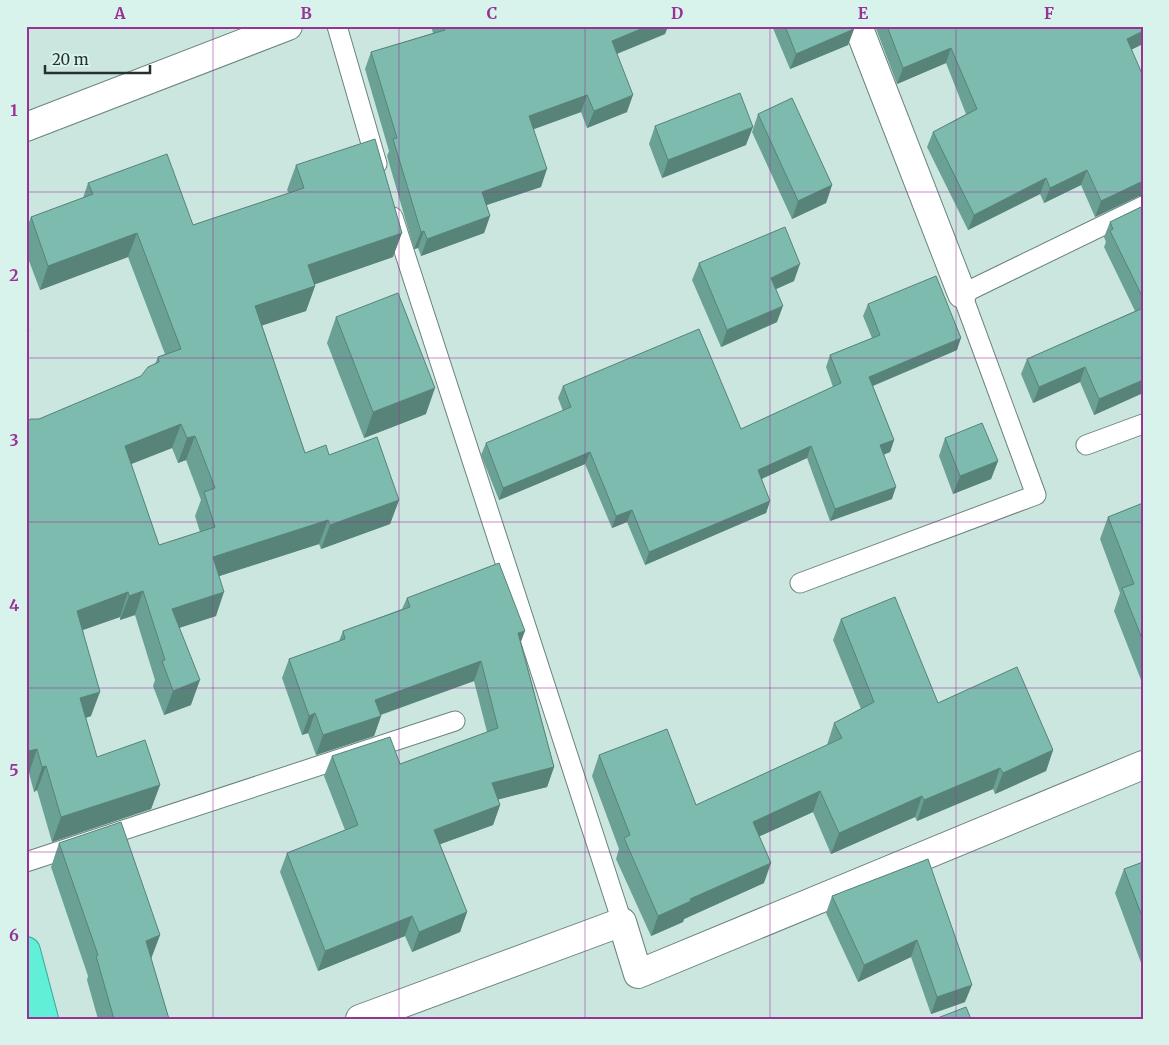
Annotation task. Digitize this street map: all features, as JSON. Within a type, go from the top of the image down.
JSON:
[{"type":"highway","points":[[26,951],[44,1019]]},
{"type":"street","points":[[26,126],[288,26]]},
{"type":"street","points":[[858,26],[962,294]]},
{"type":"street","points":[[360,1019],[622,922],[638,974],[1143,765]]},
{"type":"lane","points":[[336,26],[381,179]]},
{"type":"lane","points":[[387,198],[406,264],[622,922]]},
{"type":"lane","points":[[800,583],[1036,495],[962,294],[1143,206]]},
{"type":"lane","points":[[1086,445],[1143,424]]},
{"type":"lane","points":[[26,862],[455,721]]},
{"type":"building","points":[[443,26],[648,26],[612,41],[633,95],[594,111],[587,95],[529,116],[547,169],[482,192],[490,216],[427,239],[424,231],[421,232],[393,139],[397,138],[371,52],[445,30]]},
{"type":"building","points":[[785,26],[854,26],[854,29],[796,54]]},
{"type":"building","points":[[887,26],[1143,26],[1143,31],[1127,39],[1143,76],[1143,181],[1101,201],[1087,170],[1050,188],[1046,178],[974,215],[933,132],[977,109],[951,48],[903,68]]},
{"type":"building","points":[[740,93],[753,127],[668,160],[655,126]]},
{"type":"building","points":[[792,98],[832,185],[798,201],[758,114]]},
{"type":"building","points":[[375,139],[402,233],[308,265],[315,286],[255,306],[305,453],[326,445],[329,455],[377,437],[399,500],[330,525],[328,520],[213,557],[224,592],[172,609],[200,680],[173,691],[162,661],[165,660],[143,591],[129,596],[128,592],[77,611],[100,692],[80,698],[97,757],[145,740],[160,785],[61,817],[46,766],[42,767],[37,749],[29,751],[26,742],[26,421],[39,419],[141,376],[148,367],[159,362],[158,357],[181,349],[137,233],[48,266],[31,217],[93,194],[88,183],[167,154],[193,225],[304,188],[296,165]],"holes":[[[181,424],[187,438],[195,436],[215,488],[204,492],[215,527],[159,545],[125,446]]]},
{"type":"building","points":[[1143,206],[1143,298],[1110,231],[1113,229],[1110,222]]},
{"type":"building","points":[[785,227],[800,264],[771,278],[783,306],[727,330],[699,263]]},
{"type":"building","points":[[936,276],[961,338],[869,377],[894,440],[880,445],[896,487],[835,509],[811,446],[758,470],[770,501],[649,552],[632,510],[616,516],[590,452],[503,488],[486,443],[571,407],[563,386],[699,329],[741,429],[841,383],[830,355],[880,335],[868,304]]},
{"type":"building","points":[[398,293],[435,388],[373,412],[336,317]]},
{"type":"building","points":[[1143,308],[1143,380],[1099,399],[1085,367],[1039,387],[1027,359]]},
{"type":"building","points":[[982,423],[998,461],[960,476],[945,438]]},
{"type":"building","points":[[1143,503],[1143,641],[1122,588],[1134,584],[1108,517]]},
{"type":"building","points":[[499,563],[525,631],[518,633],[554,767],[492,783],[500,805],[434,830],[467,912],[419,932],[412,916],[325,951],[287,853],[358,825],[332,756],[390,737],[400,764],[498,728],[481,661],[375,700],[381,716],[323,735],[315,713],[309,716],[289,659],[345,639],[343,631],[410,607],[407,598]]},
{"type":"building","points":[[895,597],[938,703],[1017,667],[1053,750],[1003,773],[1000,768],[924,800],[922,796],[839,833],[820,791],[753,822],[771,863],[690,899],[691,901],[658,916],[624,838],[630,835],[599,755],[667,729],[696,805],[842,738],[834,723],[874,702],[841,619]]},
{"type":"building","points":[[121,822],[160,935],[146,941],[169,1019],[114,1019],[96,956],[98,955],[59,843]]},
{"type":"building","points":[[928,859],[972,985],[937,997],[917,940],[864,965],[832,896]]},
{"type":"building","points":[[1143,862],[1143,919],[1124,869]]},
{"type":"building","points":[[966,1007],[971,1019],[935,1019]]}]
